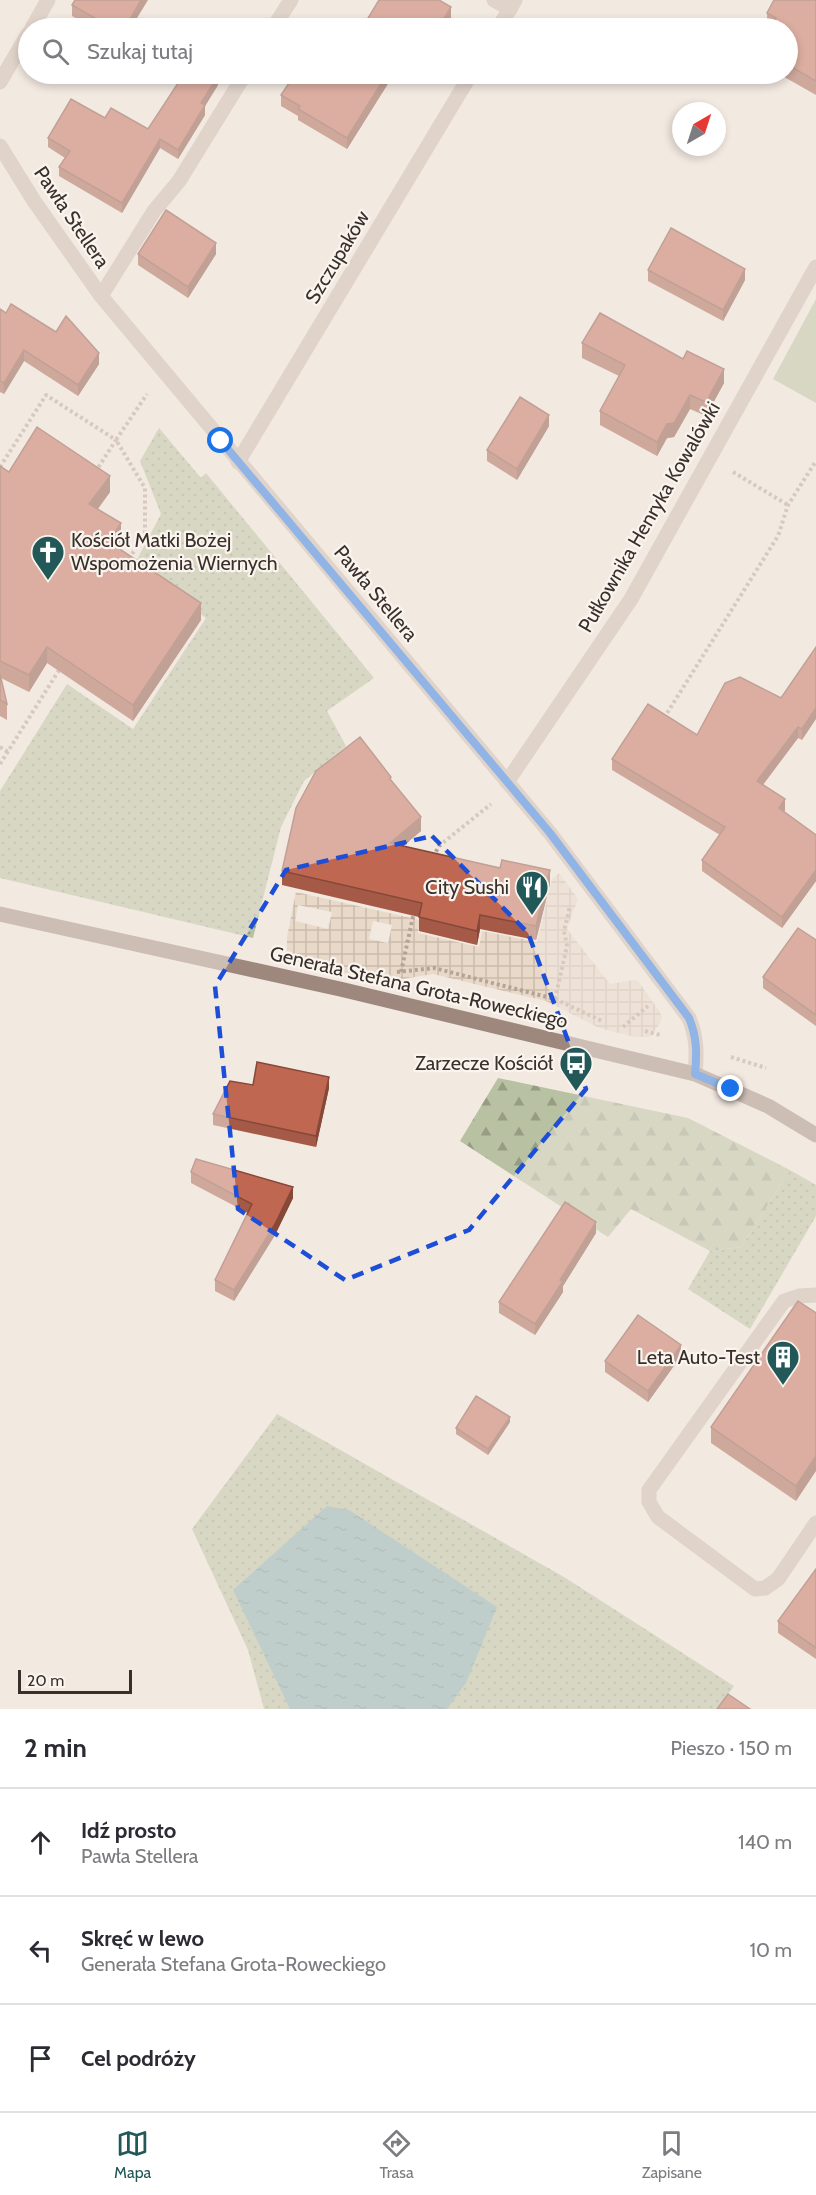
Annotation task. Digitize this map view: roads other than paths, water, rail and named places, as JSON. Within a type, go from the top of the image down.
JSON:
[{"type":"street","points":[[38,18],[48,0]]},
{"type":"street","points":[[279,18],[291,0]]},
{"type":"street","points":[[494,0],[512,5],[504,18]]},
{"type":"street","points":[[0,82],[18,51]]},
{"type":"street","points":[[101,296],[154,210],[179,181],[239,84]]},
{"type":"street","name":"Szczupaków","points":[[238,462],[465,84]]},
{"type":"street","name":"Pawła Stellera","points":[[0,146],[34,201],[101,296],[550,833],[689,1018],[695,1031],[697,1047],[695,1074]]},
{"type":"street","name":"Pułkownika Henryka Kowalówki","points":[[507,782],[631,599],[816,267]]},
{"type":"street","name":"Generała Stefana Grota-Roweckiego","points":[[0,914],[375,997],[695,1074],[768,1106],[816,1135]]},
{"type":"street","points":[[816,1295],[799,1296],[784,1301],[649,1490],[649,1502],[658,1517],[755,1588],[765,1588],[778,1579],[816,1523]]},
{"type":"water","points":[[327,1506],[349,1510],[497,1607],[466,1683],[447,1709],[290,1709],[233,1590]]},
{"type":"place","name":"Kościół Matki Bożej Wspomożenia Wiernych","points":[[48,581]]},
{"type":"place","name":"City Sushi","points":[[532,916]]},
{"type":"place","name":"Zarzecze Kościół","points":[[576,1092]]},
{"type":"place","name":"Leta Auto-Test","points":[[783,1386]]}]
